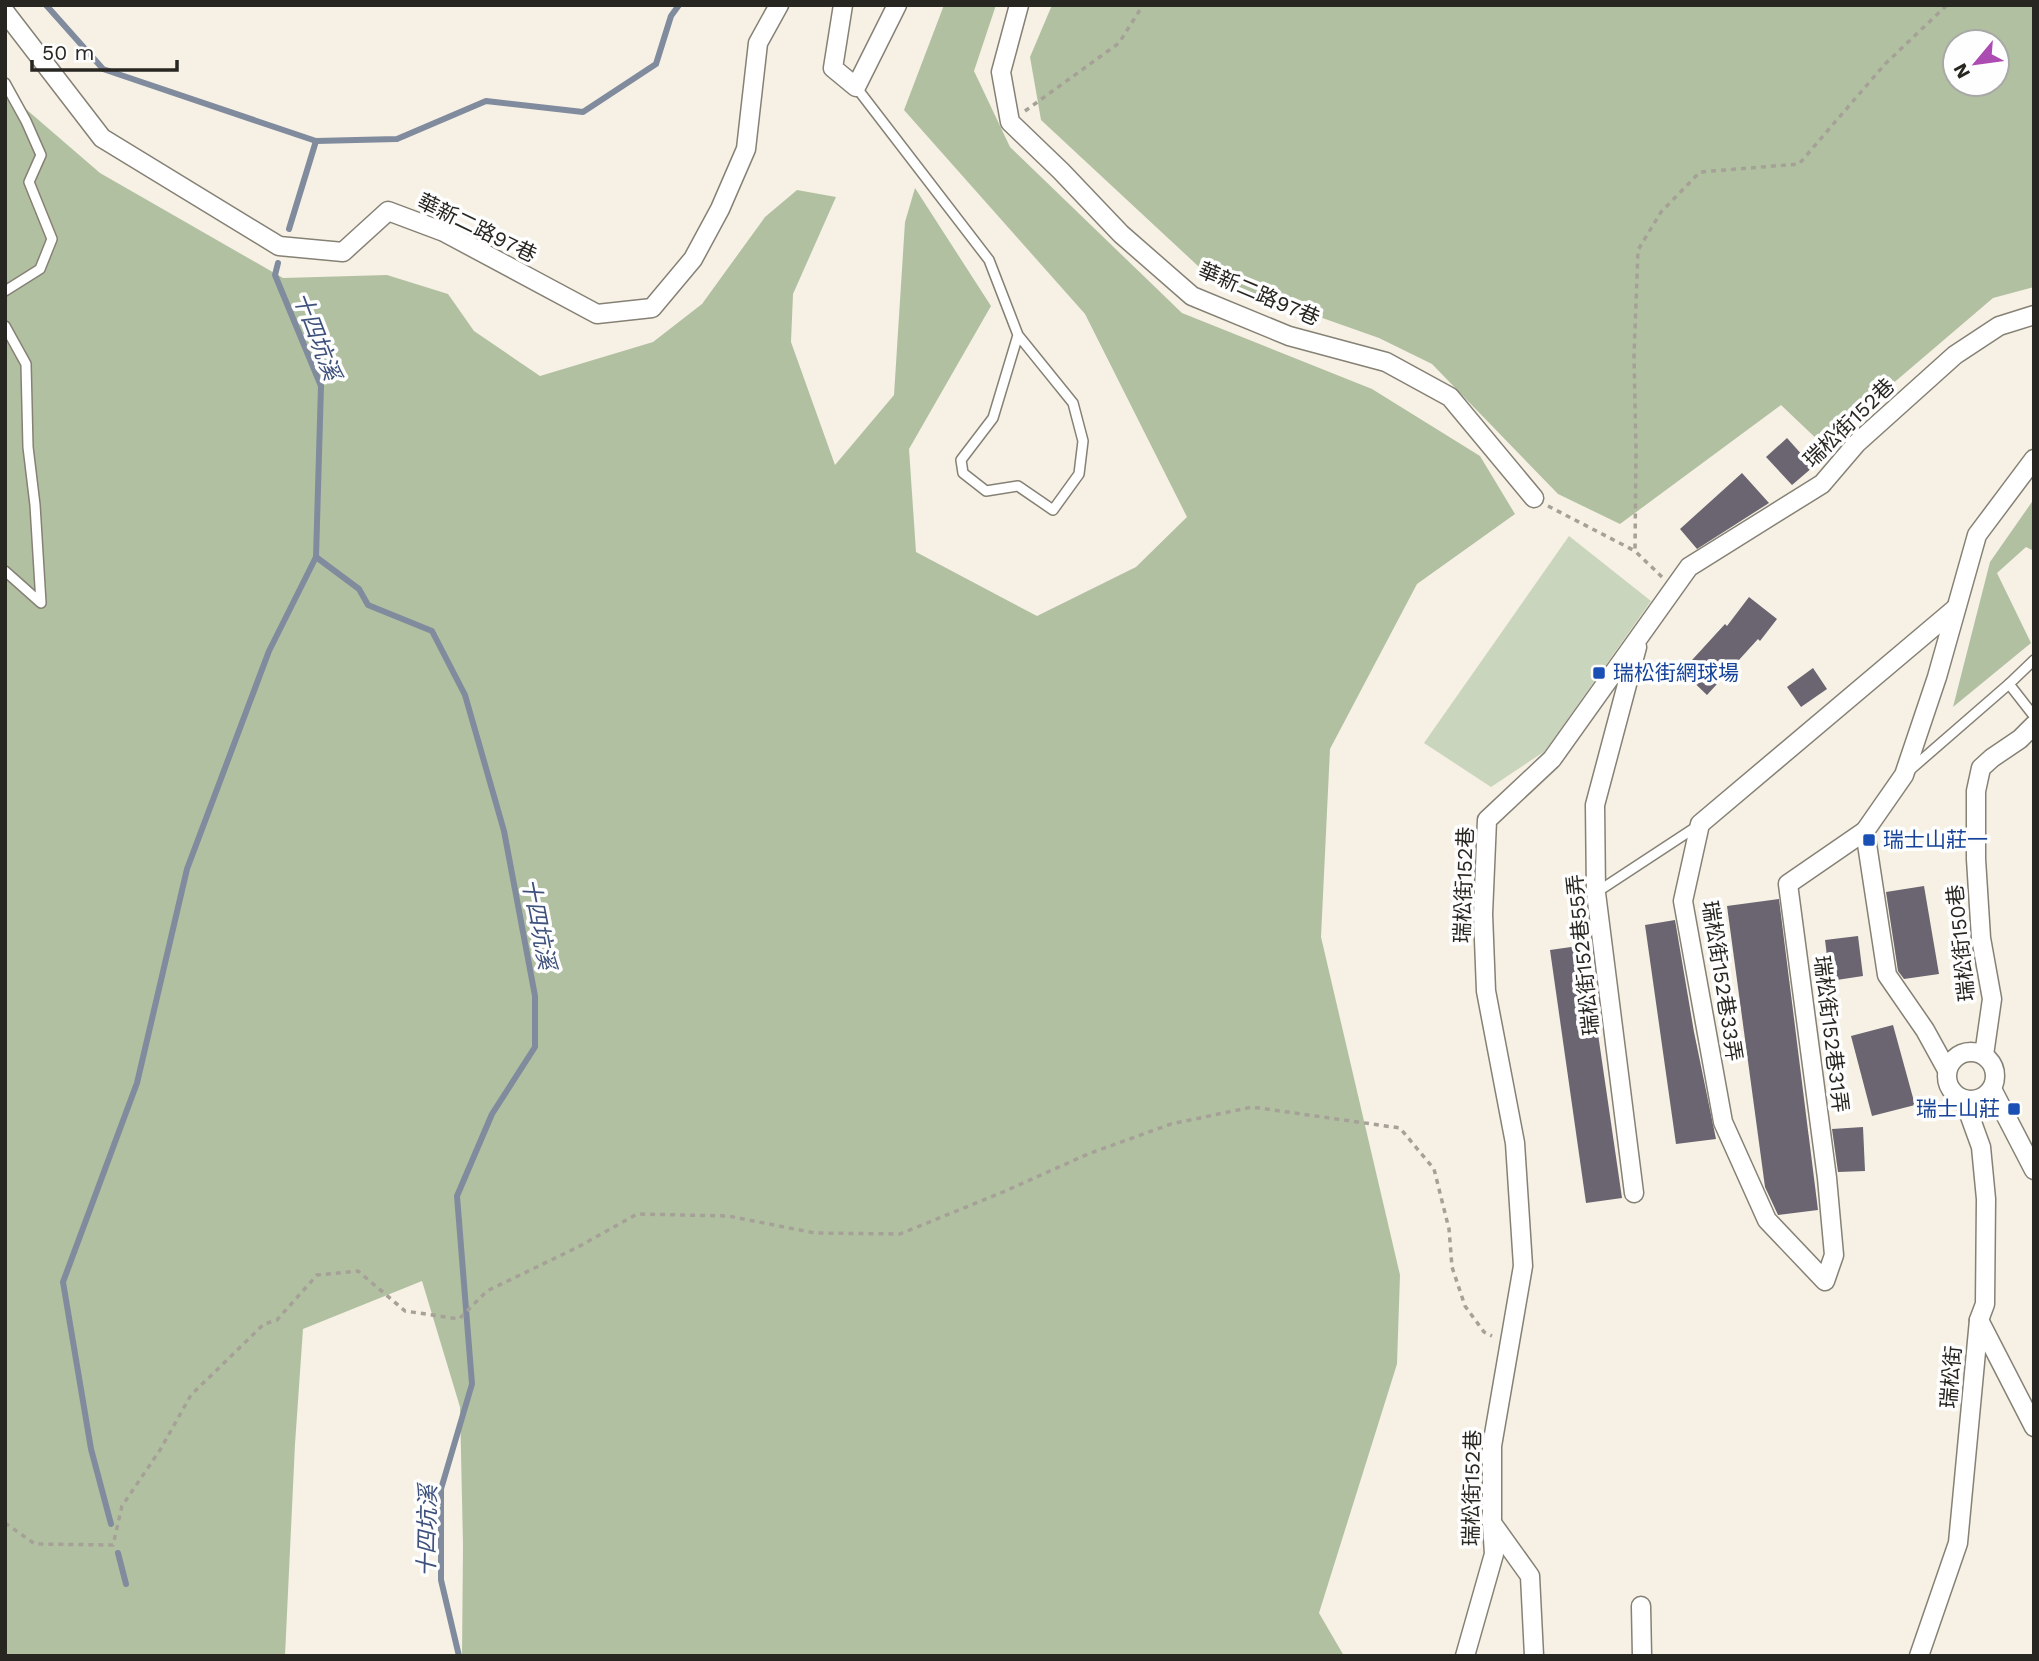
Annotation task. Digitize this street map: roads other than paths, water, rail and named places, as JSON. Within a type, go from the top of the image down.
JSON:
[{"type":"street","name":"華新二路97巷","points":[[5,12],[102,138],[279,246],[343,252],[388,211],[444,232],[597,314],[652,308],[693,259],[720,209],[747,149],[758,43],[779,5]]},
{"type":"street","points":[[842,5],[832,68],[856,87],[897,5]]},
{"type":"street","name":"華新二路97巷","points":[[1019,5],[1000,72],[1010,122],[1121,234],[1192,296],[1289,336],[1386,362],[1450,397],[1534,498]]},
{"type":"street","name":"瑞松街152巷","points":[[1465,1656],[1494,1555],[1492,1446],[1523,1266],[1515,1143],[1486,991],[1483,914],[1487,820],[1552,758],[1689,567],[1822,484],[1857,443],[1955,355],[1999,326],[2034,315]]},
{"type":"street","points":[[1947,1070],[1887,975],[1865,831],[1904,775],[1937,677],[1978,535],[2034,458]]},
{"type":"street","points":[[1700,824],[1956,608]]},
{"type":"street","name":"瑞松街152巷55弄","points":[[1634,1193],[1596,893],[1595,805],[1641,633]]},
{"type":"street","name":"瑞松街150巷","points":[[1984,1055],[1992,999],[1981,938],[1976,859],[1976,791],[1981,768],[2034,725]]},
{"type":"street","name":"瑞松街152巷33弄","points":[[1700,824],[1683,901],[1723,1122],[1767,1220],[1825,1281]]},
{"type":"street","name":"瑞松街152巷31弄","points":[[1825,1281],[1833,1255],[1827,1178],[1788,884],[1865,831]]},
{"type":"street","points":[[1947,1070],[1950,1063],[1961,1054],[1969,1052],[1984,1055],[1994,1067],[1996,1074],[1992,1089],[1987,1095],[1979,1099],[1964,1100]]},
{"type":"street","name":"瑞松街","points":[[1919,1656],[1958,1543],[1979,1320],[1985,1304],[1986,1199],[1981,1147],[1964,1100],[1952,1091],[1946,1078],[1947,1070]]},
{"type":"street","points":[[1992,1089],[2034,1170]]},
{"type":"street","points":[[1979,1320],[2034,1427]]},
{"type":"street","points":[[1492,1523],[1530,1576],[1534,1656]]},
{"type":"street","points":[[1642,1606],[1642,1656]]},
{"type":"lane","points":[[5,83],[41,155],[29,182],[52,239],[40,269],[5,291]]},
{"type":"lane","points":[[856,87],[989,260],[1018,335],[1073,403],[1083,441],[1079,474],[1053,510],[1018,486],[986,491],[963,473],[961,460],[993,418],[1018,335]]},
{"type":"lane","points":[[5,326],[26,364],[28,447],[35,505],[41,603],[5,571]]},
{"type":"lane","points":[[1904,775],[2034,660]]},
{"type":"lane","points":[[2008,684],[2034,716]]},
{"type":"lane","points":[[1596,893],[1700,824]]},
{"type":"waterway","name":"十四坑溪","points":[[46,5],[103,69],[316,141],[397,139],[486,101],[583,112],[656,64],[671,16],[679,5]]},
{"type":"waterway","name":"十四坑溪","points":[[289,229],[316,141]]},
{"type":"waterway","points":[[111,1524],[91,1449],[63,1282],[137,1083],[187,869],[269,651],[316,557],[321,386],[275,275],[278,263]]},
{"type":"waterway","name":"十四坑溪","points":[[316,557],[359,589],[368,605],[432,631],[465,695],[504,831],[535,996],[535,1047],[492,1114],[457,1196],[472,1384],[441,1489],[441,1580],[459,1656]]},
{"type":"waterway","points":[[118,1553],[126,1584]]},
{"type":"place","name":"瑞松街網球場","points":[[1599,673]]},
{"type":"place","name":"瑞士山莊一","points":[[1869,840]]},
{"type":"place","name":"瑞士山莊","points":[[2014,1109]]}]
